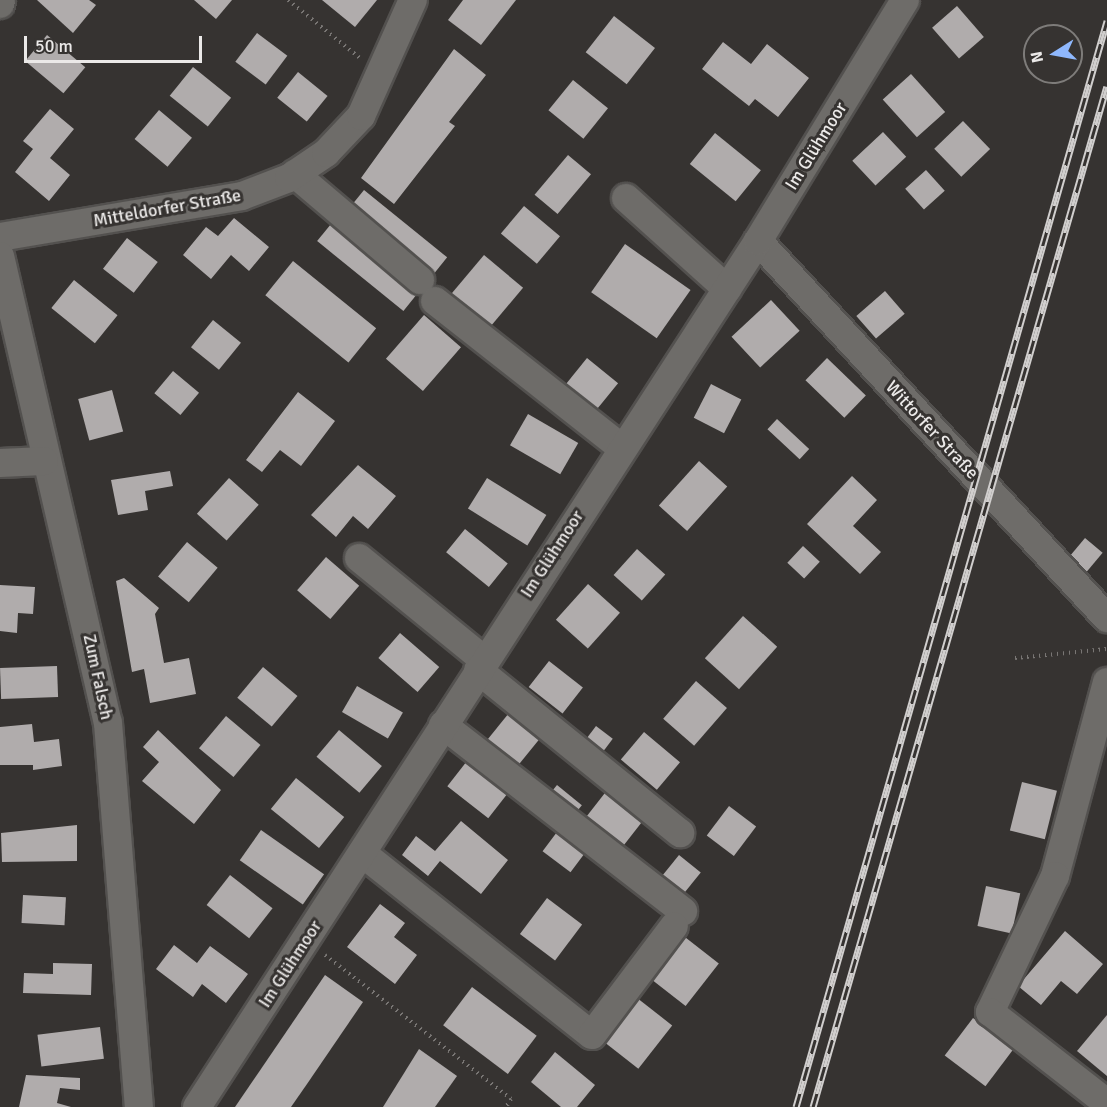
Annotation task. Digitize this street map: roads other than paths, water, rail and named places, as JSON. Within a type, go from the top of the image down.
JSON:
[{"type":"street","name":"Mitteldorfer Straße","points":[[0,237],[242,196],[295,174],[326,153],[361,116],[413,0]]},
{"type":"street","name":"Im Glühmoor","points":[[197,1107],[481,665],[758,241],[905,0]]},
{"type":"street","points":[[295,174],[428,291],[622,448]]},
{"type":"street","points":[[626,198],[727,289]]},
{"type":"street","name":"Wittorfer Straße","points":[[758,241],[1107,618]]},
{"type":"street","name":"Zum Falsch","points":[[0,256],[44,461],[108,723],[139,1107]]},
{"type":"street","points":[[0,463],[44,461]]},
{"type":"street","points":[[359,558],[481,665],[680,833]]},
{"type":"street","points":[[1107,682],[1055,876],[990,1012],[1107,1103]]},
{"type":"street","points":[[362,853],[592,1035],[678,918],[443,725]]},
{"type":"railway","points":[[796,1107],[1107,21]]},
{"type":"railway","points":[[813,1107],[1107,86]]}]
